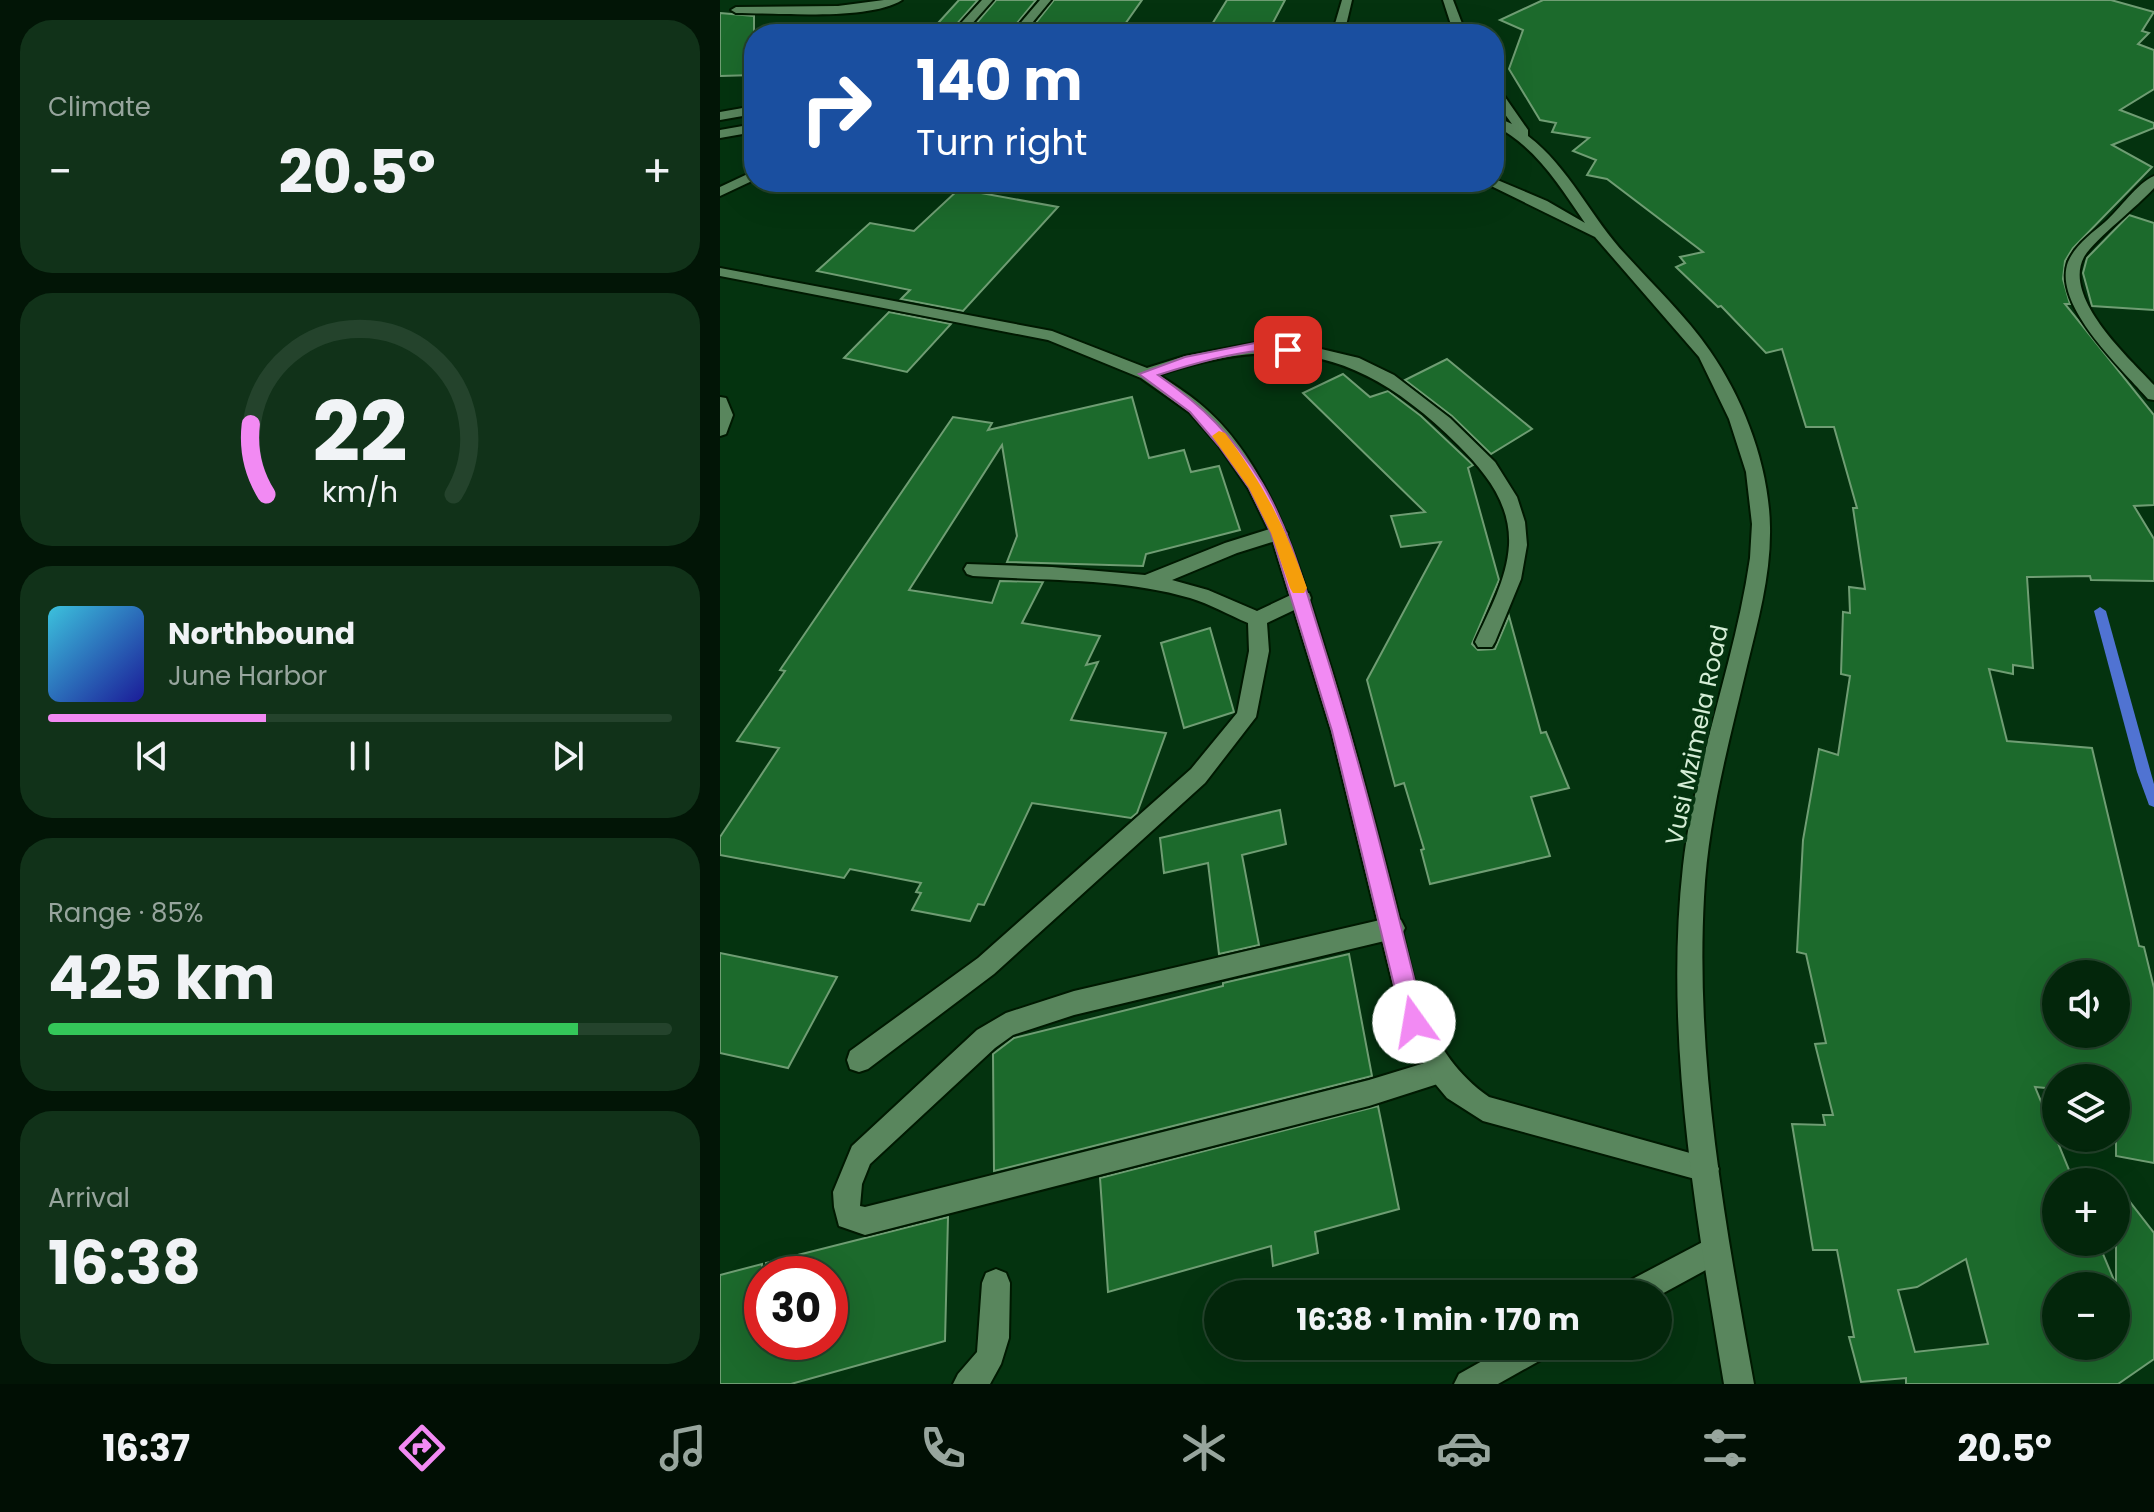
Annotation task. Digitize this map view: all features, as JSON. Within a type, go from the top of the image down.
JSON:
[{"type":"street","points":[[736,10],[851,8],[897,0]]},
{"type":"street","points":[[966,24],[988,0]]},
{"type":"street","points":[[1026,24],[1046,0]]},
{"type":"street","points":[[1341,24],[1347,0]]},
{"type":"street","points":[[1448,0],[1455,24]]},
{"type":"street","points":[[1451,24],[1452,17]]},
{"type":"street","points":[[1504,105],[1527,138]]},
{"type":"street","points":[[720,116],[744,112]]},
{"type":"street","name":"Vusi Mzimela Road","points":[[1504,125],[1527,138],[1603,240],[1702,351],[1715,371],[1751,461],[1760,507],[1759,571],[1701,819],[1692,898],[1693,1008],[1699,1120],[1716,1249],[1739,1384]]},
{"type":"street","points":[[720,134],[744,130]]},
{"type":"street","points":[[720,192],[744,180]]},
{"type":"street","points":[[2154,180],[2075,259],[2070,275],[2086,316],[2154,395]]},
{"type":"street","name":"Vusi Mzimela Road","points":[[1504,189],[1542,204],[1603,240]]},
{"type":"street","points":[[720,272],[1052,336],[1147,374],[1195,408],[1225,442],[1255,486],[1279,533],[1302,598],[1341,731],[1393,928],[1414,1022],[1441,1071],[1456,1089],[1483,1108],[1706,1169]]},
{"type":"street","points":[[1147,374],[1185,361],[1260,347],[1317,353],[1354,362],[1388,379],[1444,422],[1489,466],[1508,497],[1516,522],[1518,545],[1512,579],[1485,642]]},
{"type":"street","points":[[720,402],[725,415],[720,430]]},
{"type":"street","points":[[1145,583],[1231,548],[1279,533]]},
{"type":"street","points":[[973,569],[1145,583],[1210,597],[1257,619]]},
{"type":"street","points":[[1257,619],[1302,598]]},
{"type":"street","points":[[859,1060],[986,966],[1198,776],[1246,717],[1259,651],[1257,619]]},
{"type":"street","points":[[1393,928],[1074,1003],[1006,1025],[986,1039],[861,1155],[848,1179],[845,1202],[849,1216],[865,1221],[1353,1097],[1441,1071]]},
{"type":"street","points":[[1659,1280],[1716,1249]]},
{"type":"street","points":[[968,1384],[979,1377],[994,1347],[996,1283]]},
{"type":"street","points":[[1469,1384],[1513,1360]]},
{"type":"building","points":[[959,0],[978,0],[957,24],[937,24]]},
{"type":"building","points":[[996,0],[1036,0],[1016,24],[976,24]]},
{"type":"building","points":[[1054,0],[1142,0],[1125,24],[1035,24]]},
{"type":"building","points":[[1227,0],[1285,0],[1272,24],[1212,24]]},
{"type":"building","points":[[1543,0],[2111,0],[2154,12],[2142,31],[2149,33],[2138,44],[2154,50],[2154,89],[2120,110],[2154,123],[2154,128],[2112,145],[2152,167],[2073,248],[2065,261],[2063,279],[2070,304],[2065,304],[2154,415],[2154,505],[2134,506],[2154,539],[2154,581],[2091,580],[2090,576],[2027,577],[2033,668],[2013,665],[2013,674],[1989,669],[2007,741],[2092,748],[2139,946],[2144,947],[2154,988],[2154,1163],[2116,1156],[2116,1152],[2130,1152],[2130,1064],[2042,1064],[2042,1088],[2035,1087],[2042,1104],[2042,1152],[2062,1152],[2068,1168],[2042,1168],[2042,1256],[2104,1256],[2111,1272],[2042,1272],[2042,1360],[2130,1360],[2130,1272],[2116,1272],[2116,1256],[2130,1256],[2130,1202],[2154,1233],[2154,1359],[2118,1384],[1906,1384],[1906,1378],[1861,1382],[1849,1337],[1854,1337],[1837,1250],[1813,1250],[1792,1124],[1825,1125],[1823,1115],[1833,1115],[1815,1044],[1826,1043],[1806,954],[1797,952],[1803,840],[1819,749],[1838,755],[1850,676],[1841,674],[1843,612],[1850,613],[1849,587],[1865,589],[1853,508],[1857,508],[1834,427],[1806,427],[1782,349],[1766,353],[1721,306],[1718,307],[1676,267],[1685,263],[1680,257],[1703,252],[1607,179],[1587,175],[1596,160],[1573,151],[1589,138],[1552,132],[1556,123],[1540,120],[1509,69],[1523,30],[1500,20]],"holes":[[[1966,1259],[1988,1344],[1915,1352],[1898,1290],[1917,1287]]]},
{"type":"building","points":[[720,13],[754,16],[754,24],[744,24],[744,75],[720,76]]},
{"type":"building","points":[[956,192],[976,192],[1058,207],[963,311],[901,299],[910,290],[817,271],[870,223],[914,231]]},
{"type":"building","points":[[2129,215],[2154,223],[2154,310],[2092,306],[2083,273],[2087,258]]},
{"type":"building","points":[[889,312],[951,324],[907,372],[844,358]]},
{"type":"building","points":[[1447,359],[1532,429],[1491,454],[1452,416],[1405,380]]},
{"type":"building","points":[[1343,374],[1370,397],[1388,391],[1421,416],[1473,465],[1468,468],[1499,580],[1472,644],[1478,650],[1495,649],[1509,616],[1541,733],[1546,732],[1569,788],[1531,797],[1550,856],[1430,884],[1421,850],[1424,849],[1404,783],[1395,786],[1367,680],[1441,542],[1401,547],[1391,516],[1425,512],[1303,393]]},
{"type":"building","points":[[1132,397],[1149,458],[1184,450],[1191,472],[1219,466],[1240,530],[1146,554],[1143,566],[1007,562],[1017,536],[1002,445],[909,590],[992,603],[1000,581],[1043,582],[1022,623],[1100,636],[1086,665],[1098,662],[1071,720],[1166,733],[1137,813],[1131,818],[1032,803],[984,905],[978,904],[970,921],[912,910],[921,893],[916,892],[921,883],[850,869],[844,878],[720,855],[720,837],[779,748],[737,741],[785,671],[780,670],[953,417],[992,423],[988,430]]},
{"type":"building","points":[[1210,628],[1234,712],[1184,728],[1161,643]]},
{"type":"building","points":[[1280,810],[1286,844],[1242,855],[1259,945],[1219,954],[1208,863],[1164,873],[1160,838]]},
{"type":"building","points":[[720,953],[837,977],[788,1068],[720,1053]]},
{"type":"building","points":[[1349,954],[1372,1076],[994,1171],[993,1054],[1014,1038],[1223,986],[1223,983]]},
{"type":"building","points":[[1378,1106],[1399,1209],[1315,1232],[1318,1253],[1273,1266],[1271,1246],[1108,1292],[1100,1178]]},
{"type":"building","points":[[948,1217],[945,1341],[791,1384],[720,1384],[720,1275],[744,1269],[744,1360],[848,1360],[848,1256],[794,1256]]},
{"type":"waterway","points":[[2100,611],[2143,772],[2154,801]]},
{"type":"slow traffic","points":[[1219,436],[1255,486],[1279,533],[1298,588]]},
{"type":"route","points":[[1288,350],[1260,347],[1221,353],[1147,374],[1195,408],[1225,442],[1255,486],[1279,533],[1302,598],[1341,731],[1393,928],[1414,1022]]}]
